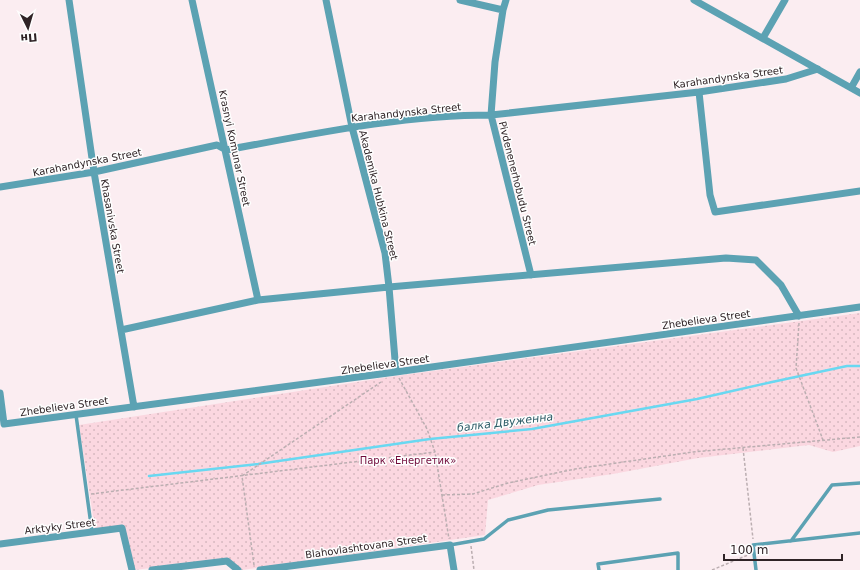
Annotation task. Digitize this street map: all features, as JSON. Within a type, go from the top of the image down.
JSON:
[{"type":"street","name":"Khasanivska Street","points":[[69,0],[94,172],[134,407]]},
{"type":"street","name":"Krasnyi Komunar Street","points":[[192,0],[258,300]]},
{"type":"street","name":"Akademika Hubkina Street","points":[[326,0],[352,127],[385,253],[396,372]]},
{"type":"street","points":[[460,0],[503,10]]},
{"type":"street","name":"Pivdenenerhobudu Street","points":[[506,0],[503,10],[495,62],[491,115],[531,275]]},
{"type":"street","name":"Karahandynska Street","points":[[694,0],[860,93]]},
{"type":"street","points":[[763,38],[785,0]]},
{"type":"street","name":"Karahandynska Street","points":[[0,187],[94,172],[217,146],[226,150],[352,127],[460,115],[491,115],[699,92],[786,79],[818,69]]},
{"type":"street","points":[[851,88],[860,72]]},
{"type":"street","points":[[699,92],[710,195],[715,212],[860,191]]},
{"type":"street","points":[[121,330],[258,300],[389,287],[726,258],[756,260],[781,285],[799,316]]},
{"type":"street","name":"Zhebelieva Street","points":[[0,393],[4,424],[396,372],[860,307]]},
{"type":"street","name":"Arktyky Street","points":[[0,544],[122,528],[132,570]]},
{"type":"street","points":[[450,544],[454,570]]},
{"type":"street","name":"Blahovlashtovana Street","points":[[260,570],[450,544]]},
{"type":"street","points":[[152,570],[227,561],[238,570]]},
{"type":"lane","points":[[76,415],[92,532]]},
{"type":"lane","points":[[791,541],[832,486],[860,483]]},
{"type":"lane","points":[[450,544],[484,539],[508,520],[542,512],[660,499]]},
{"type":"lane","points":[[756,570],[753,545],[860,533]]},
{"type":"lane","points":[[599,570],[598,564],[678,553],[678,570]]},
{"type":"path","points":[[799,316],[796,368],[823,440]]},
{"type":"path","points":[[396,372],[427,429],[435,452],[450,544]]},
{"type":"path","points":[[242,476],[383,381]]},
{"type":"path","points":[[442,495],[472,494],[508,483],[575,469],[694,452],[860,436]]},
{"type":"path","points":[[743,447],[753,545]]},
{"type":"path","points":[[86,495],[435,452]]},
{"type":"path","points":[[242,476],[255,570]]},
{"type":"path","points":[[470,541],[474,570]]},
{"type":"path","points":[[712,570],[754,553]]},
{"type":"green space","name":"Парк «Енергетик»","points":[[860,313],[860,446],[833,452],[809,445],[698,458],[613,474],[538,485],[488,500],[485,535],[242,570],[228,559],[134,570],[123,526],[95,529],[79,425],[396,376]]},
{"type":"waterway","name":"балка Двуженна","points":[[149,476],[258,464],[430,439],[532,429],[697,399],[847,366],[860,366]]}]
